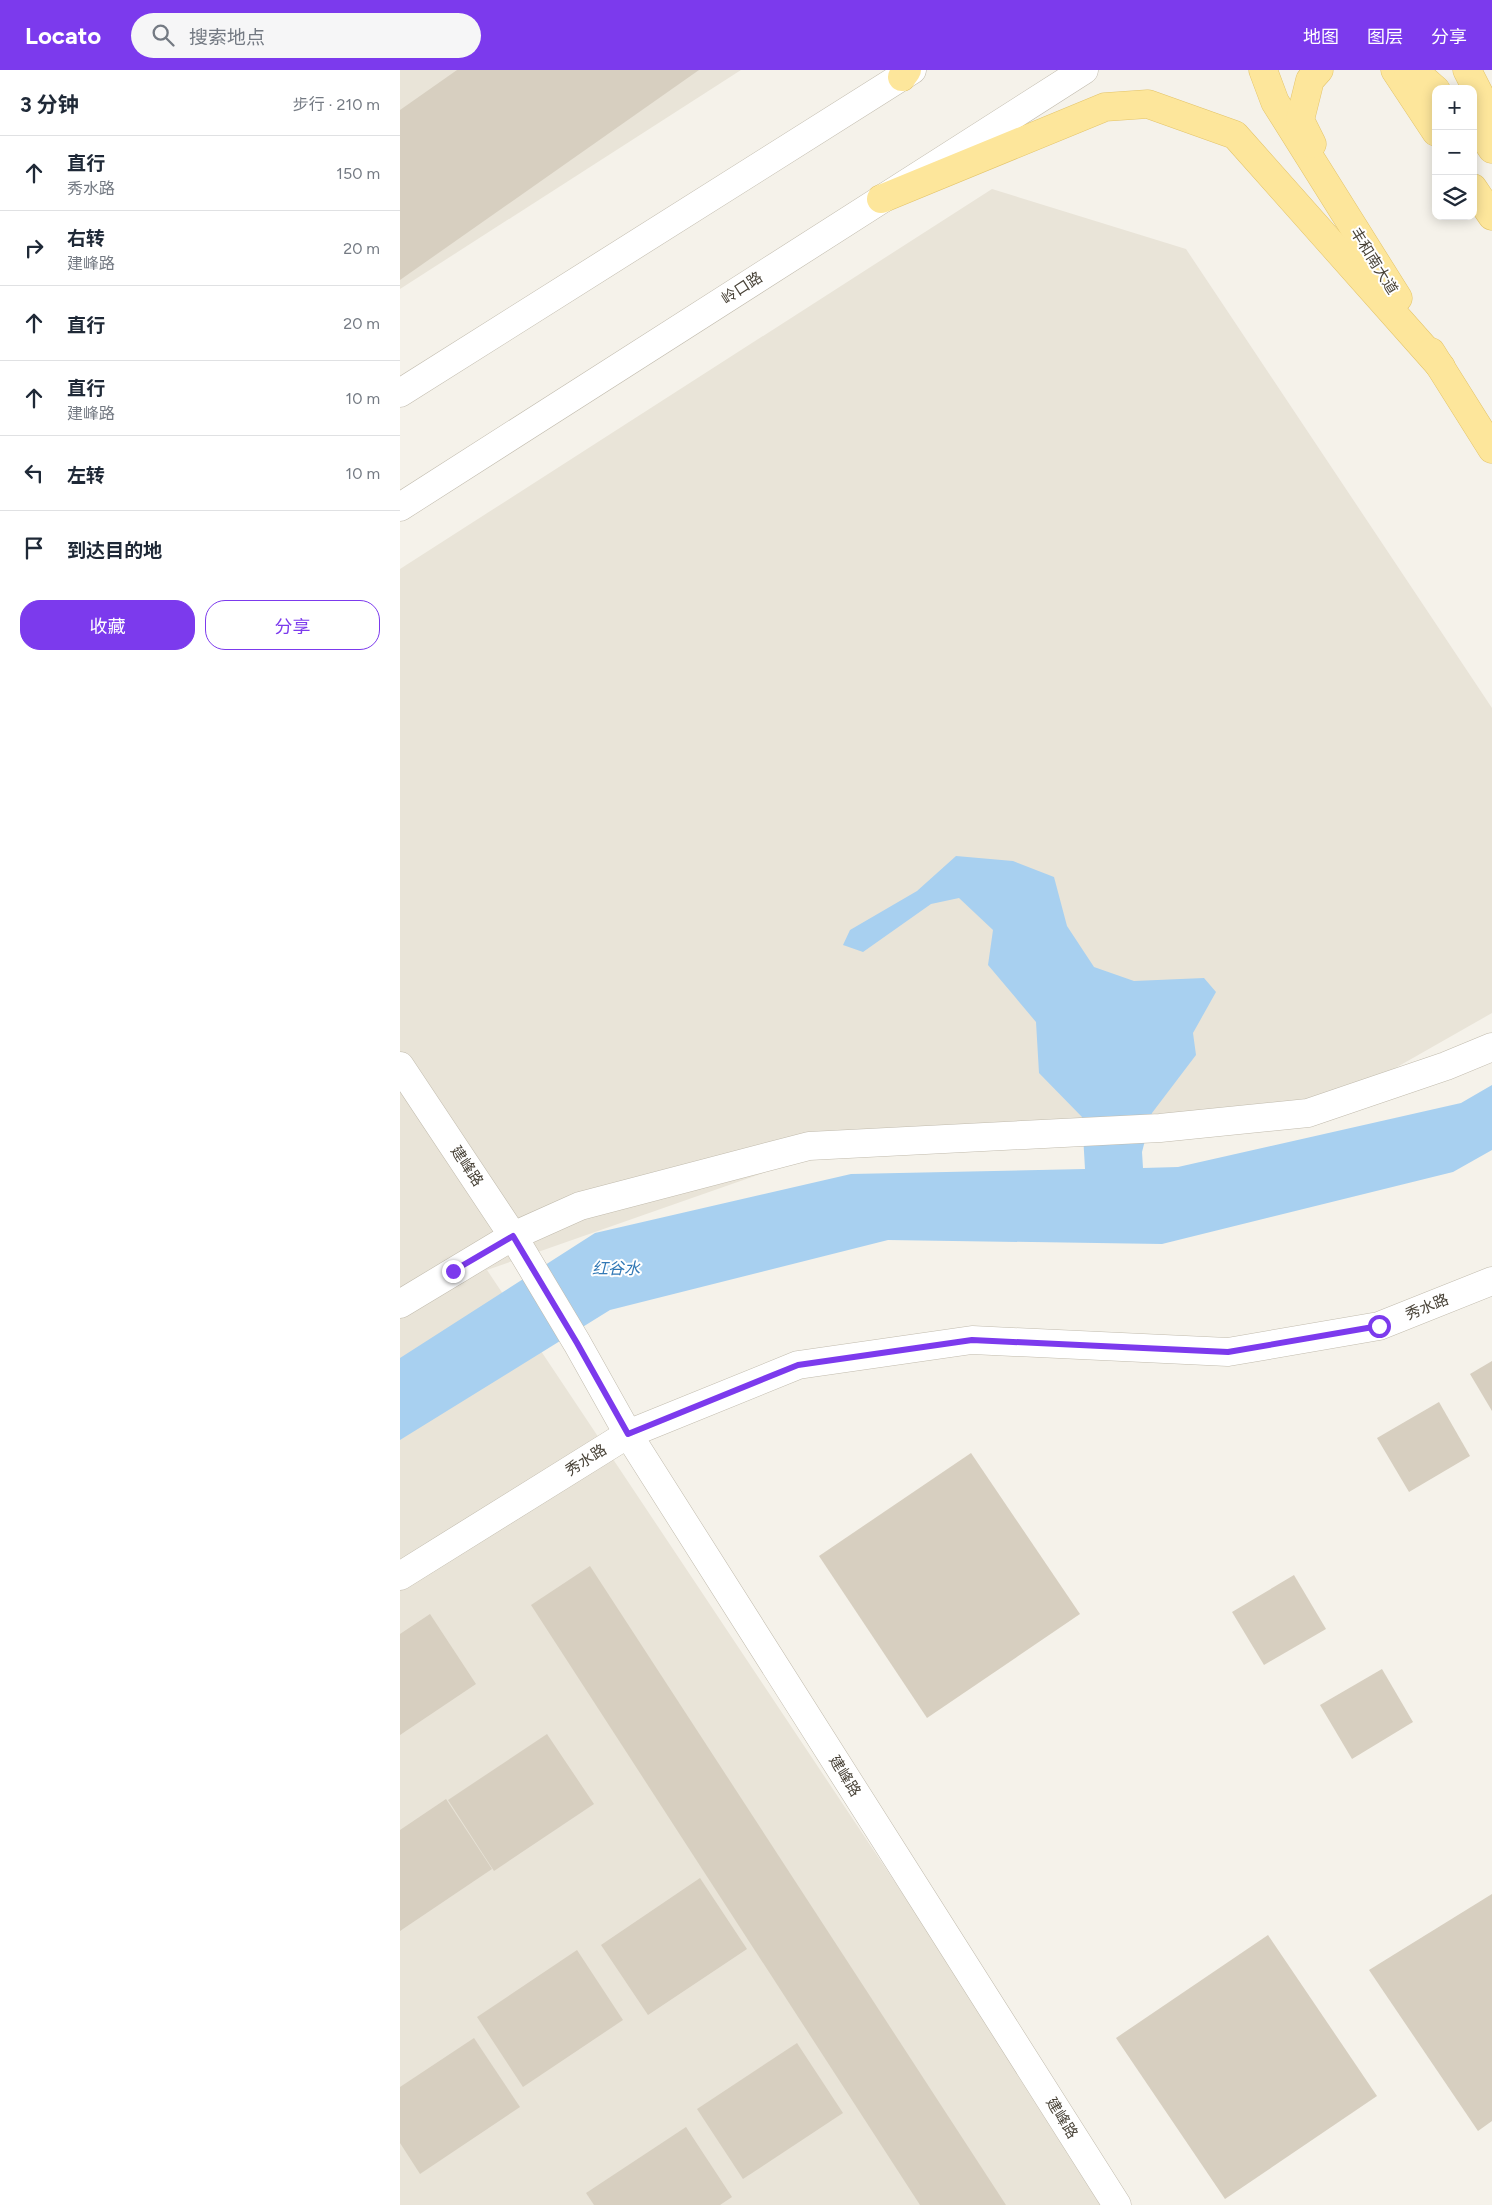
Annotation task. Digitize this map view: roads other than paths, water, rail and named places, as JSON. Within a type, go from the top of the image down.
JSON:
[{"type":"main road","name":"丰和南大道","points":[[1262,70],[1275,102],[1492,448]]},
{"type":"main road","points":[[1319,70],[1310,80],[1300,120],[1347,218]]},
{"type":"main road","points":[[1395,70],[1435,130]]},
{"type":"main road","points":[[1408,70],[1420,75],[1432,86]]},
{"type":"main road","points":[[1440,70],[1450,85]]},
{"type":"main road","points":[[1466,70],[1482,129]]},
{"type":"main road","points":[[882,199],[1105,107],[1148,104],[1235,135],[1440,367]]},
{"type":"main road","points":[[1477,194],[1492,216]]},
{"type":"street","name":"岭口路","points":[[400,507],[1084,70]]},
{"type":"street","points":[[400,393],[907,72]]},
{"type":"street","points":[[400,1304],[513,1236],[580,1206],[809,1146],[1160,1128],[1308,1113],[1446,1066],[1492,1047]]},
{"type":"street","name":"建峰路","points":[[400,1066],[513,1236],[577,1343],[628,1434],[1117,2205]]},
{"type":"street","name":"秀水路","points":[[400,1576],[628,1434],[798,1365],[972,1340],[1228,1352],[1379,1326],[1492,1281]]},
{"type":"water","name":"红谷水","points":[[956,856],[1013,861],[1054,877],[1067,926],[1094,967],[1134,981],[1204,978],[1216,992],[1193,1033],[1196,1055],[1152,1113],[1142,1152],[1143,1168],[1178,1167],[1461,1103],[1492,1085],[1492,1150],[1453,1172],[1162,1244],[888,1240],[610,1310],[400,1440],[400,1358],[595,1233],[851,1174],[1085,1169],[1082,1117],[1039,1073],[1036,1022],[988,965],[993,930],[959,898],[931,904],[863,952],[843,945],[850,930],[917,891]]}]
